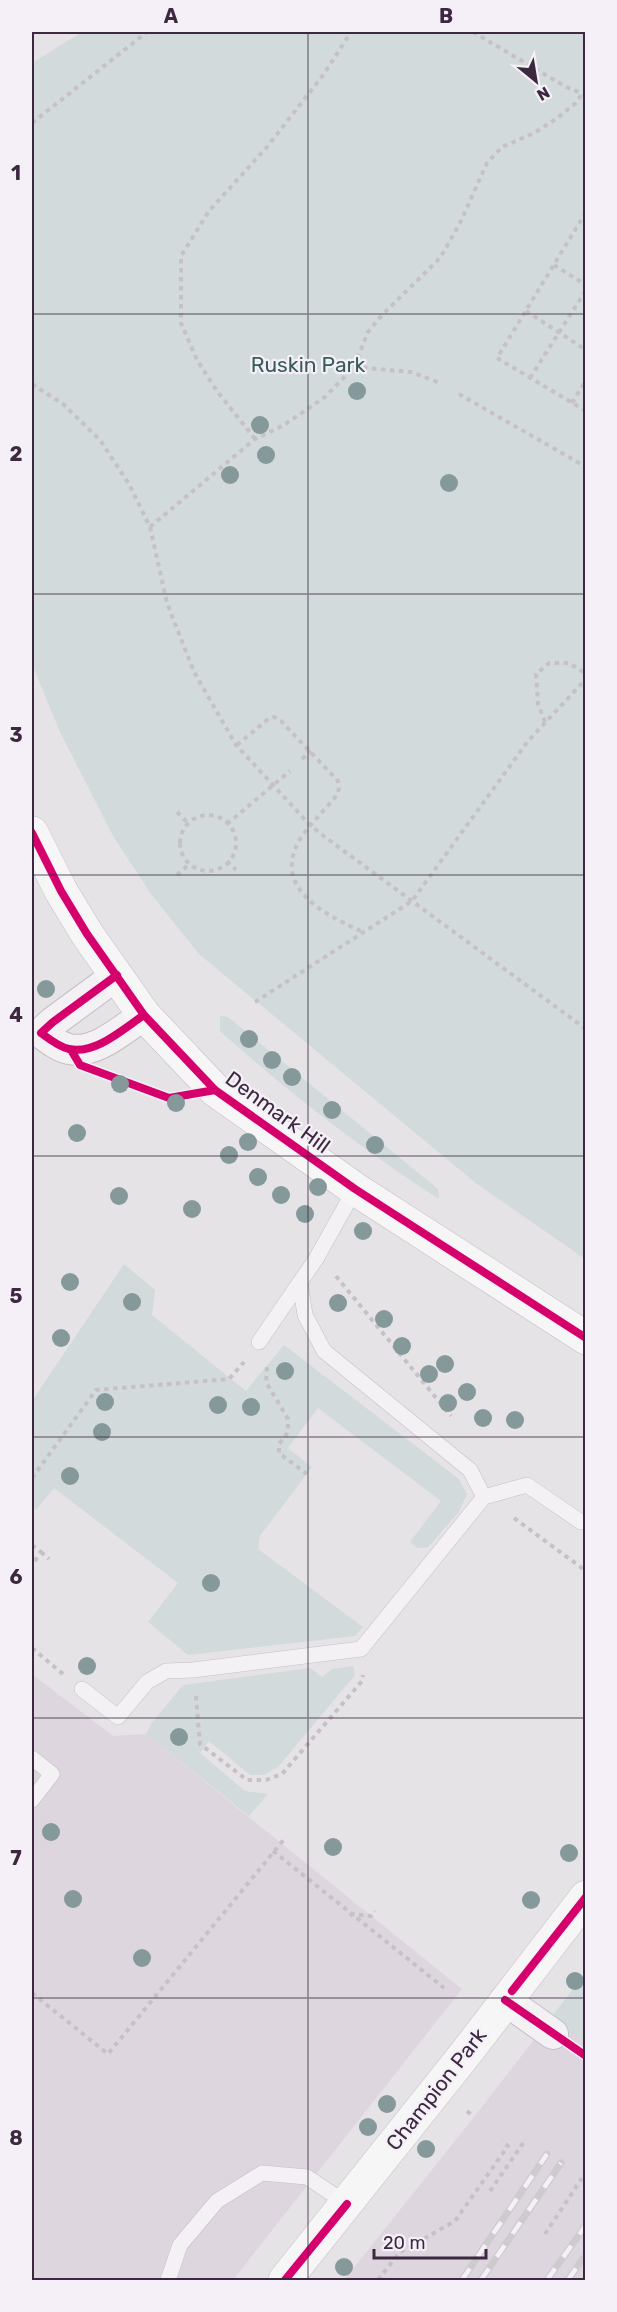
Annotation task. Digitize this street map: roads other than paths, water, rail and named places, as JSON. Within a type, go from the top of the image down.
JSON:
[{"type":"main road","name":"Denmark Hill","points":[[32,833],[61,891],[144,1015],[215,1090],[356,1189],[585,1338]]},
{"type":"main road","name":"Champion Park","points":[[285,2280],[347,2204],[585,1897]]},
{"type":"street","points":[[117,975],[36,1032],[71,1050],[87,1049],[114,1035],[144,1015]]},
{"type":"street","points":[[505,2000],[553,2034]]},
{"type":"lane","points":[[264,1346],[356,1189]]},
{"type":"lane","points":[[300,1282],[305,1315],[324,1351],[471,1470],[484,1497]]},
{"type":"lane","points":[[82,1689],[118,1717],[147,1682],[166,1671],[193,1670],[361,1648],[484,1497],[527,1485],[581,1522]]},
{"type":"lane","points":[[32,1758],[52,1774],[32,1800]]},
{"type":"lane","points":[[168,2280],[180,2246],[217,2201],[262,2173],[308,2177],[347,2204]]},
{"type":"railway","points":[[462,2280],[547,2154]]},
{"type":"railway","points":[[481,2280],[561,2163]]},
{"type":"railway","points":[[547,2280],[586,2225]]},
{"type":"railway","points":[[568,2280],[586,2254]]},
{"type":"park label","name":"Ruskin Park","points":[[308,364]]}]
